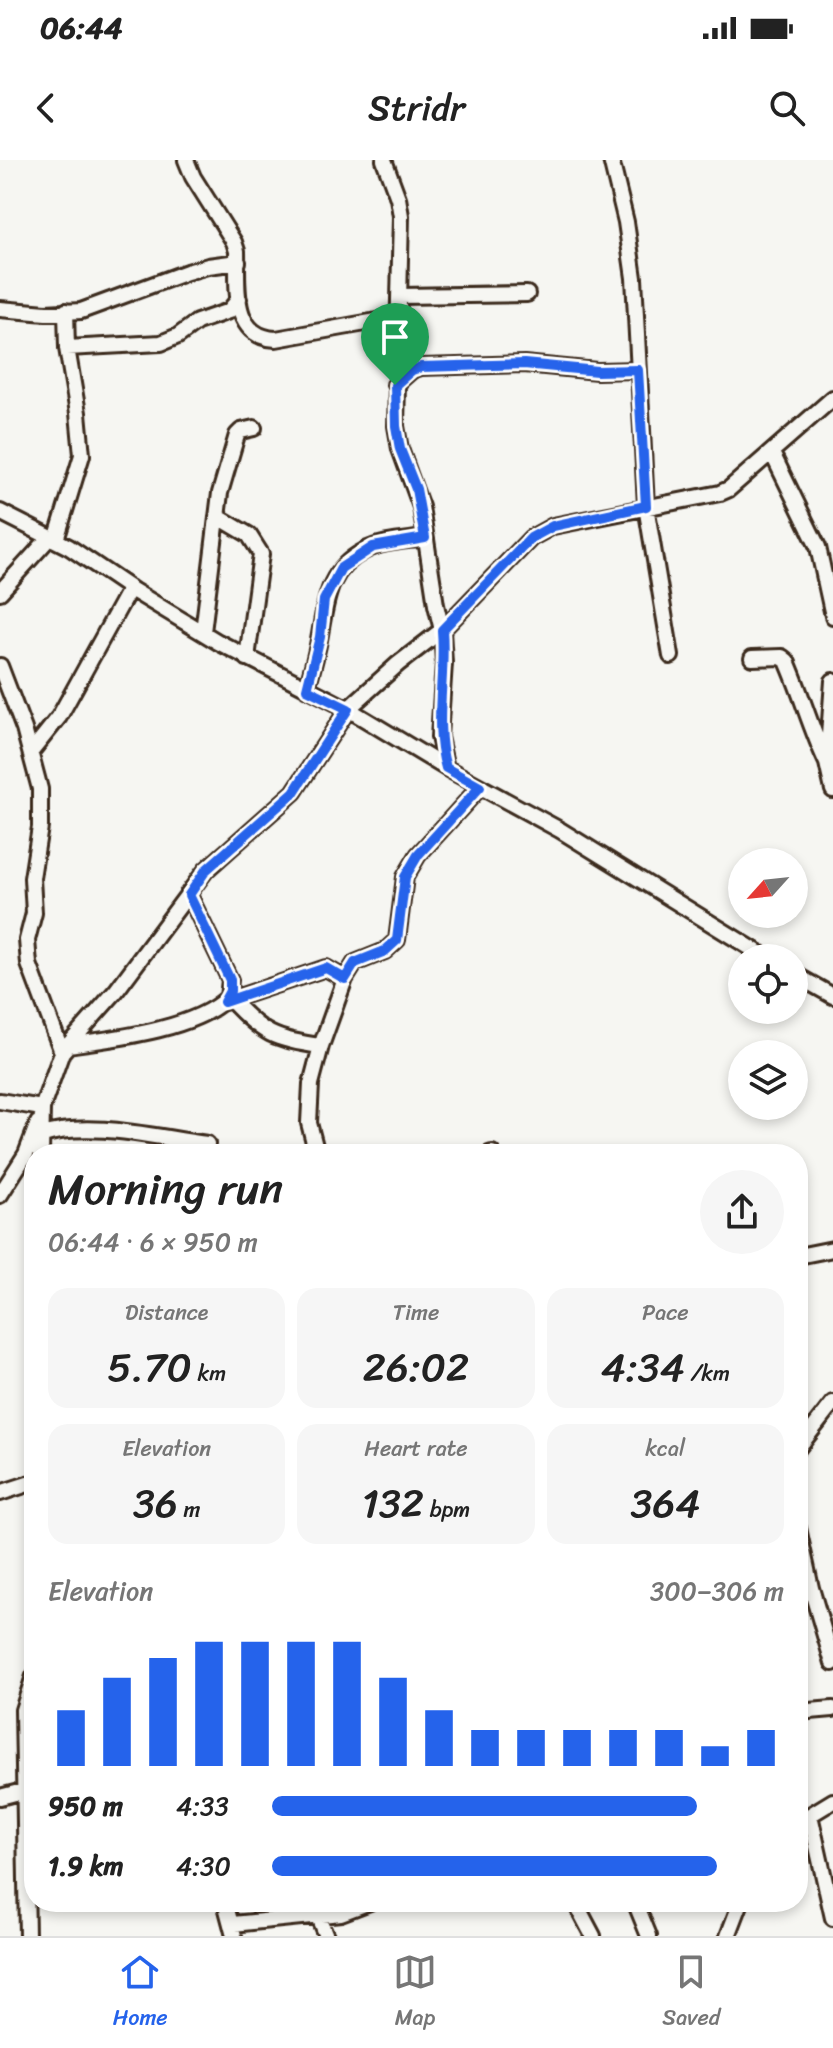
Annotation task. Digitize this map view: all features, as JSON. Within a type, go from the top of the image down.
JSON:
[{"type":"street","points":[[186,160],[193,177],[234,242],[240,315],[246,326],[264,339],[276,339],[399,317]]},
{"type":"street","points":[[384,160],[401,216],[395,385],[398,437],[416,489],[442,630],[444,663],[439,737],[446,768]]},
{"type":"street","points":[[611,160],[626,222],[634,278],[646,506],[671,656]]},
{"type":"street","points":[[0,309],[46,313],[81,311],[208,266],[238,262]]},
{"type":"street","points":[[400,296],[527,294]]},
{"type":"street","points":[[67,348],[161,343],[178,336],[197,322],[229,311],[239,299]]},
{"type":"street","points":[[0,592],[53,539],[82,455],[67,348],[66,311]]},
{"type":"street","points":[[395,385],[416,368],[445,366],[524,364],[597,371],[638,370]]},
{"type":"street","points":[[30,1144],[64,1048],[116,991],[206,870],[294,792],[348,709],[442,630],[531,538],[553,526],[720,493],[739,482],[833,398]]},
{"type":"street","points":[[203,632],[225,468],[234,440],[241,431],[254,428]]},
{"type":"street","points":[[772,453],[818,547],[833,616]]},
{"type":"street","points":[[0,512],[53,539],[247,658],[348,709],[446,768],[560,830],[744,944]]},
{"type":"street","points":[[217,516],[249,535],[261,554],[247,658]]},
{"type":"street","points":[[307,689],[320,637],[324,600],[341,568],[373,547],[425,538]]},
{"type":"street","points":[[31,752],[59,717],[130,588]]},
{"type":"street","points":[[752,658],[782,657],[787,661],[805,702],[810,727],[827,763],[833,790]]},
{"type":"street","points":[[0,666],[4,693],[31,752],[42,808],[32,871],[34,903],[27,940],[29,964],[64,1048]]},
{"type":"street","points":[[827,763],[833,681]]},
{"type":"street","points":[[314,1144],[309,1123],[311,1084],[345,979],[355,963],[385,951],[397,940],[405,877],[418,855],[480,787]]},
{"type":"street","points":[[189,895],[230,980],[227,1001]]},
{"type":"street","points":[[64,1048],[128,1037],[193,1017],[227,1001],[326,968],[345,979]]},
{"type":"street","points":[[808,982],[833,996]]},
{"type":"street","points":[[227,1001],[254,1025],[287,1042],[321,1046]]},
{"type":"street","points":[[0,1101],[41,1113]]},
{"type":"street","points":[[41,1113],[42,1144]]},
{"type":"street","points":[[43,1135],[59,1130],[95,1130],[207,1144]]},
{"type":"street","points":[[0,1195],[24,1157]]},
{"type":"street","points":[[808,1255],[831,1253]]},
{"type":"street","points":[[808,1435],[833,1403]]},
{"type":"street","points":[[0,1493],[24,1485]]},
{"type":"street","points":[[808,1600],[833,1663]]},
{"type":"street","points":[[808,1711],[833,1709]]},
{"type":"street","points":[[0,1797],[24,1791]]},
{"type":"street","points":[[833,1801],[810,1815],[833,1918]]},
{"type":"street","points":[[27,1912],[27,1936]]},
{"type":"street","points":[[315,1912],[326,1936]]},
{"type":"street","points":[[234,1930],[344,1912]]},
{"type":"street","points":[[580,1912],[593,1936]]},
{"type":"street","points":[[639,1912],[649,1936]]},
{"type":"street","points":[[728,1936],[737,1912]]},
{"type":"route","points":[[524,364],[597,371],[638,370],[646,506],[553,526],[531,538],[442,630],[441,750],[446,768],[480,787],[418,855],[405,877],[397,940],[385,951],[355,963],[345,979],[326,968],[224,1002],[230,991],[230,980],[189,895],[206,870],[294,792],[348,709],[307,689],[320,637],[324,600],[335,577],[341,568],[363,551],[389,543],[425,538],[416,489],[400,449],[395,385],[416,368],[445,366],[524,364]]}]
